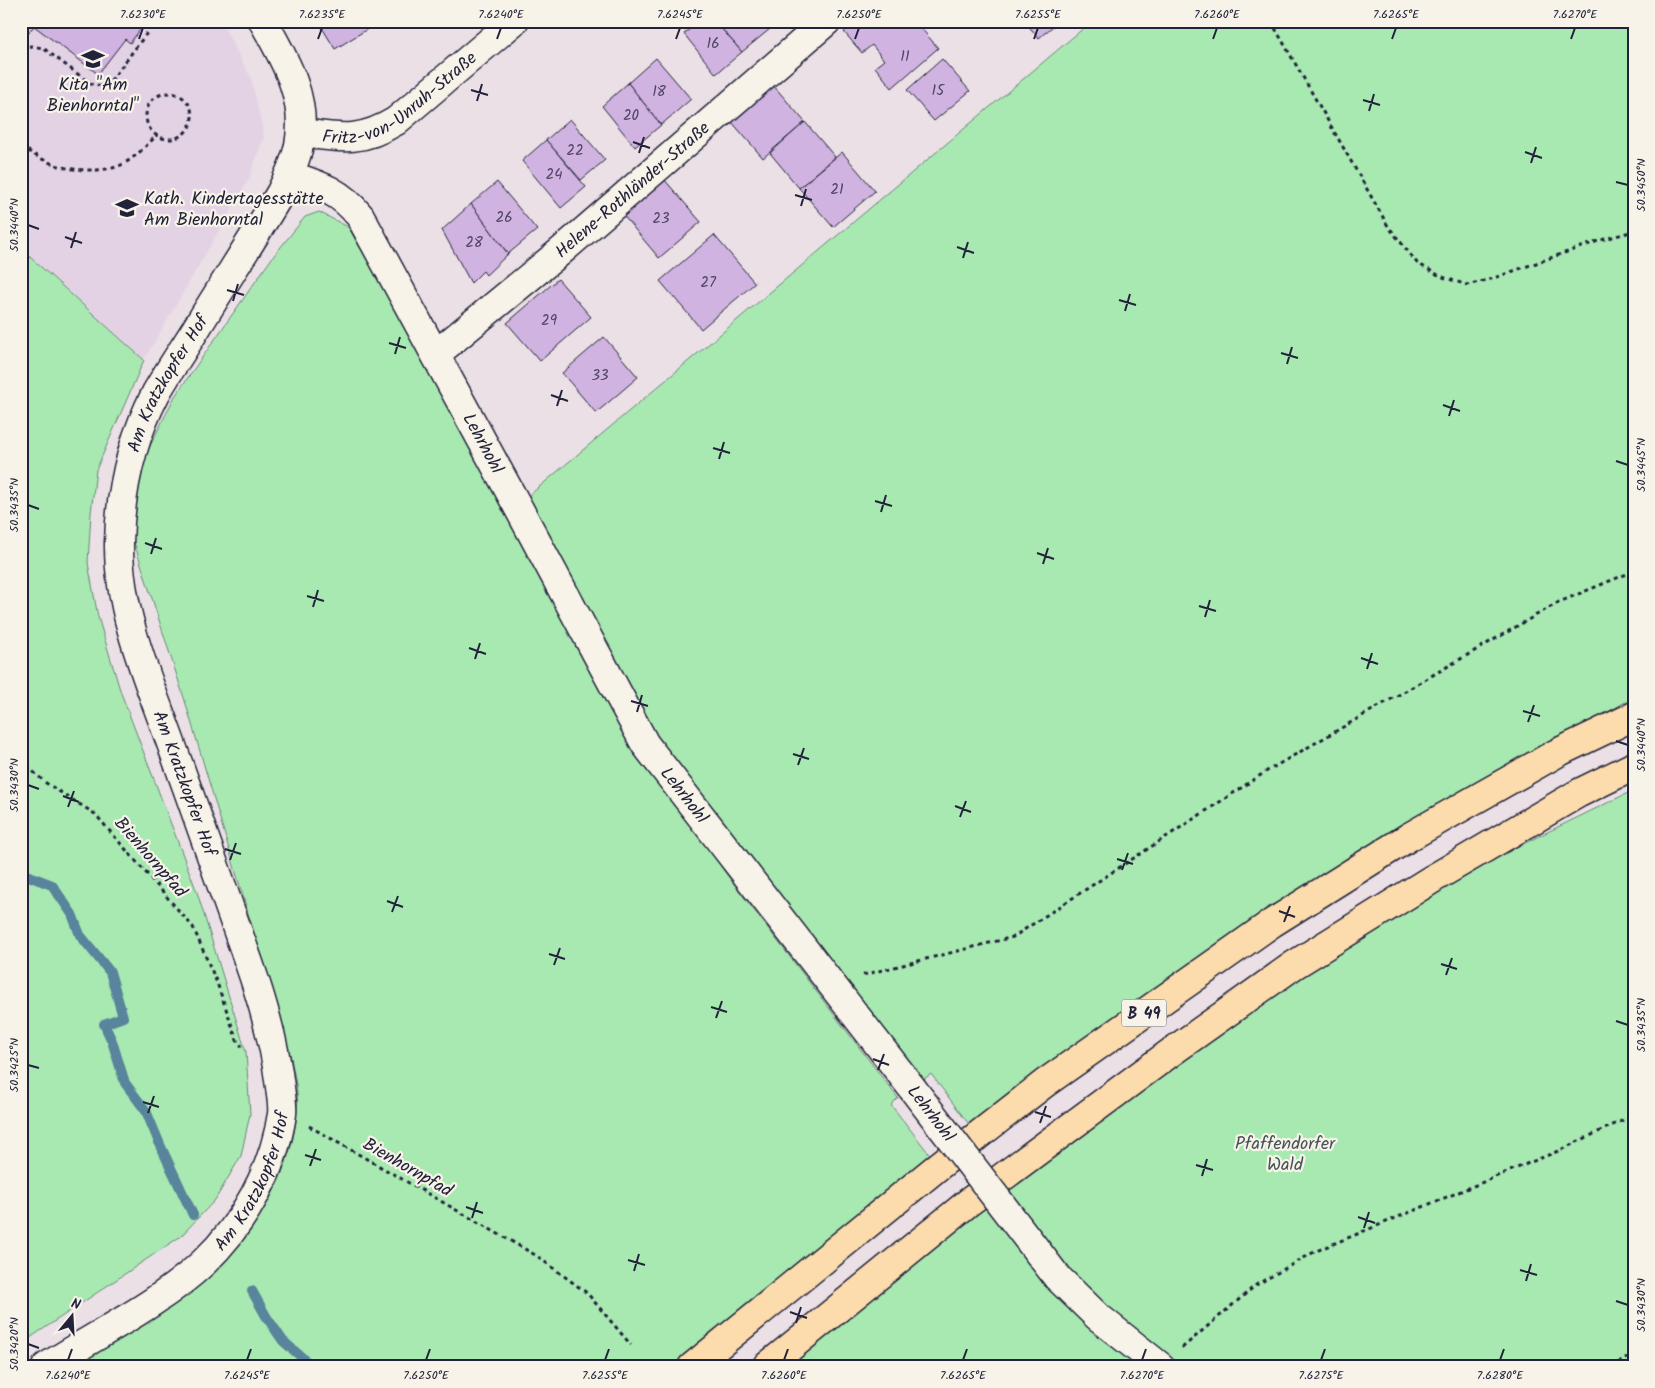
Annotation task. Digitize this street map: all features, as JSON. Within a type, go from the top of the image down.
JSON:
[{"type":"highway","name":"B 49","points":[[692,1367],[940,1165],[1045,1083],[1272,923],[1409,837],[1557,753],[1634,716]]},
{"type":"highway","name":"B 49","points":[[766,1367],[978,1196],[1170,1053],[1294,965],[1434,878],[1579,794],[1634,766]]},
{"type":"street","points":[[264,21],[288,67],[295,86],[300,102],[301,133]]},
{"type":"street","name":"Fritz-von-Unruh-Straße","points":[[301,133],[335,138],[350,138],[380,131],[396,121],[514,21]]},
{"type":"street","name":"Helene-Rothländer-Straße","points":[[436,354],[560,252],[828,21]]},
{"type":"street","name":"Am Kratzkopfer Hof","points":[[46,1367],[162,1295],[183,1280],[210,1255],[237,1222],[252,1199],[264,1174],[283,1111],[279,1075],[265,1010],[148,679],[126,609],[121,579],[119,544],[126,479],[143,424],[156,394],[270,210],[289,175],[299,146],[301,133]]},
{"type":"street","name":"Lehrhohl","points":[[289,175],[326,188],[349,203],[360,216],[645,744],[1056,1277],[1097,1316],[1161,1367]]},
{"type":"path","points":[[21,48],[32,46],[43,48],[91,84],[103,86],[109,83],[156,21]]},
{"type":"path","points":[[1271,21],[1388,226],[1417,263],[1440,276],[1467,286],[1492,280],[1601,240],[1634,231]]},
{"type":"path","points":[[161,94],[175,94],[182,97],[188,102],[192,117],[186,132],[172,138],[156,135],[151,130],[146,116],[150,103],[161,94]]},
{"type":"path","points":[[21,146],[30,153],[60,167],[97,170],[120,166],[142,151],[156,135]]},
{"type":"path","points":[[829,983],[1013,937],[1267,771],[1559,602],[1634,571]]},
{"type":"path","name":"Bienhornpfad","points":[[21,761],[46,783],[95,814],[192,927],[217,983],[238,1043],[244,1047]]},
{"type":"path","name":"Bienhornpfad","points":[[283,1111],[537,1256],[587,1293],[631,1345]]},
{"type":"path","points":[[1161,1367],[1256,1285],[1316,1251],[1558,1151],[1634,1115]]},
{"type":"path","points":[[1610,1367],[1634,1354]]},
{"type":"shaded area","name":"Kath. Kindertagesstätte Am Bienhorntal","points":[[21,21],[221,21],[251,78],[264,136],[249,179],[144,360],[21,249]]},
{"type":"green space","points":[[1092,21],[1634,21],[1634,697],[1343,865],[971,1127],[931,1074],[924,1079],[655,742],[526,498]]},
{"type":"green space","points":[[319,212],[348,227],[412,336],[527,555],[639,751],[727,875],[898,1098],[891,1105],[931,1156],[673,1367],[72,1367],[188,1294],[228,1257],[262,1212],[275,1188],[286,1163],[293,1137],[297,1097],[291,1058],[185,701],[132,536],[143,460],[175,396],[272,258],[305,217]]},
{"type":"green space","points":[[21,249],[144,360],[96,470],[88,563],[98,617],[121,693],[197,892],[246,1052],[250,1114],[241,1156],[215,1200],[181,1236],[21,1344]]},
{"type":"green space","name":"Pfaffendorfer Wald","points":[[1634,790],[1634,1367],[779,1367],[971,1211],[1298,975],[1424,892]]},
{"type":"building","name":"Kita \"Am Bienhorntal\"","points":[[21,21],[147,21],[130,43],[125,39],[98,74],[34,26],[24,38],[21,35]]},
{"type":"building","points":[[318,21],[372,21],[374,25],[335,49]]},
{"type":"building","points":[[699,21],[715,21],[742,52],[716,74],[684,34]]},
{"type":"building","points":[[715,21],[763,21],[770,29],[742,52]]},
{"type":"building","points":[[857,21],[915,21],[938,48],[892,88],[875,67],[884,60],[872,45],[862,53],[844,32]]},
{"type":"building","points":[[1024,21],[1059,21],[1039,38]]},
{"type":"building","points":[[656,58],[691,99],[661,125],[628,83]]},
{"type":"building","points":[[942,59],[970,91],[934,121],[907,90]]},
{"type":"building","points":[[628,83],[661,125],[635,147],[602,106]]},
{"type":"building","points":[[773,85],[805,122],[763,158],[731,121]]},
{"type":"building","points":[[570,119],[605,160],[581,180],[546,140]]},
{"type":"building","points":[[805,122],[835,157],[799,188],[770,153]]},
{"type":"building","points":[[546,140],[586,187],[561,208],[522,161]]},
{"type":"building","points":[[842,152],[875,191],[833,227],[799,188]]},
{"type":"building","points":[[663,178],[701,222],[659,258],[622,214]]},
{"type":"building","points":[[497,182],[537,230],[508,254],[471,204]]},
{"type":"building","points":[[471,204],[508,254],[486,275],[483,271],[471,283],[442,230]]},
{"type":"building","points":[[714,235],[755,283],[701,329],[660,281]]},
{"type":"building","points":[[558,279],[591,317],[540,361],[507,323]]},
{"type":"building","points":[[604,337],[638,377],[596,413],[562,373]]},
{"type":"waterway","points":[[21,873],[52,885],[72,914],[80,935],[110,972],[123,1017],[104,1024],[112,1041],[125,1083],[146,1111],[193,1215]]},
{"type":"waterway","points":[[252,1291],[283,1341],[313,1367]]},
{"type":"place","name":"Kita \"Am Bienhorntal\"","points":[[93,59]]},
{"type":"place","name":"Kath. Kindertagesstätte Am Bienhorntal","points":[[127,208]]}]
